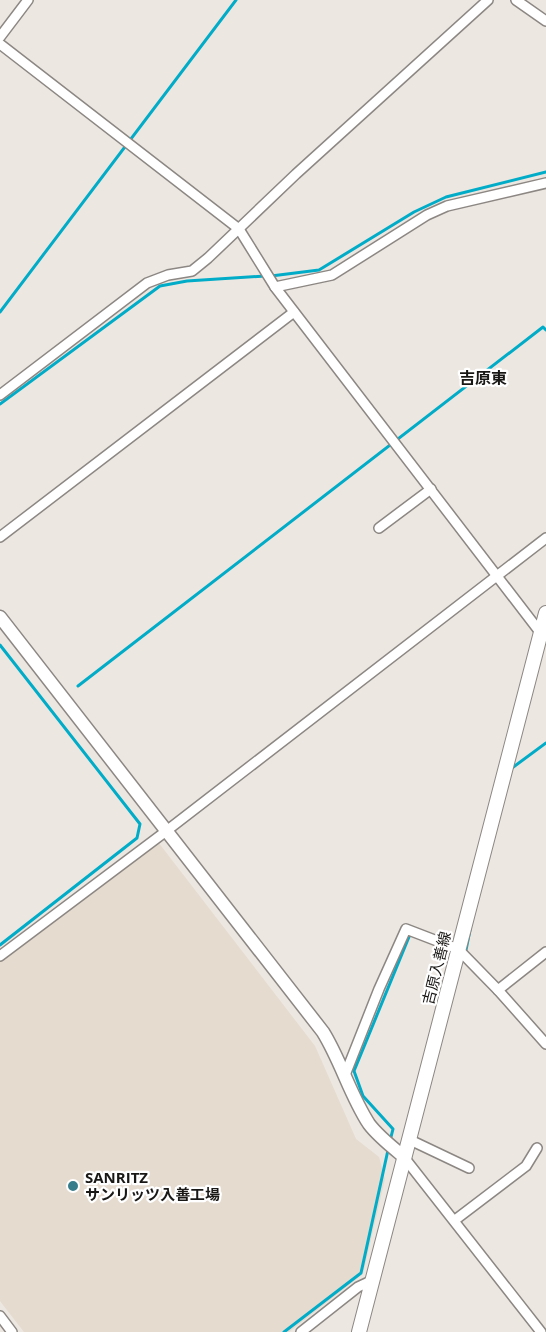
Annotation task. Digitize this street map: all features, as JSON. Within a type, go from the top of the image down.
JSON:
[{"type":"main road","name":"吉原入善線","points":[[359,1332],[403,1156],[543,636],[546,612]]},
{"type":"street","points":[[0,37],[28,0]]},
{"type":"street","points":[[0,395],[147,283],[168,275],[192,271],[488,0]]},
{"type":"street","points":[[516,0],[546,21]]},
{"type":"street","points":[[0,44],[239,229],[275,287],[543,636]]},
{"type":"street","points":[[275,287],[332,274],[427,215],[447,206],[546,183]]},
{"type":"street","points":[[0,537],[294,312]]},
{"type":"street","points":[[379,528],[431,489]]},
{"type":"street","points":[[0,956],[165,832],[546,538]]},
{"type":"street","points":[[0,617],[165,832],[323,1032],[370,1126],[403,1156],[542,1332]]},
{"type":"street","points":[[345,1075],[406,929],[458,949],[546,1044]]},
{"type":"street","points":[[498,990],[546,952]]},
{"type":"street","points":[[408,1139],[469,1168]]},
{"type":"street","points":[[455,1220],[526,1166],[537,1148]]},
{"type":"street","points":[[301,1332],[358,1287],[373,1280]]},
{"type":"street","points":[[0,1316],[12,1332]]},
{"type":"shaded area","points":[[158,842],[315,1046],[356,1139],[379,1157],[385,1179],[363,1274],[289,1332],[24,1332],[0,1301],[0,961]]},
{"type":"waterway","points":[[0,312],[236,0]]},
{"type":"waterway","points":[[271,276],[319,270],[414,212],[446,197],[546,172]]},
{"type":"waterway","points":[[0,404],[160,286],[187,281],[265,276]]},
{"type":"waterway","points":[[78,686],[543,327],[546,330]]},
{"type":"waterway","points":[[0,645],[140,824],[137,838],[0,945]]},
{"type":"waterway","points":[[512,768],[546,743]]},
{"type":"waterway","points":[[463,949],[466,950],[470,930]]},
{"type":"waterway","points":[[390,1141],[393,1129],[363,1096],[354,1071],[411,932]]},
{"type":"waterway","points":[[284,1332],[361,1273],[388,1150]]},
{"type":"place","name":"SANRITZ サンリッツ入善工場","points":[[73,1186]]},
{"type":"district","name":"吉原東","points":[[483,378]]}]
